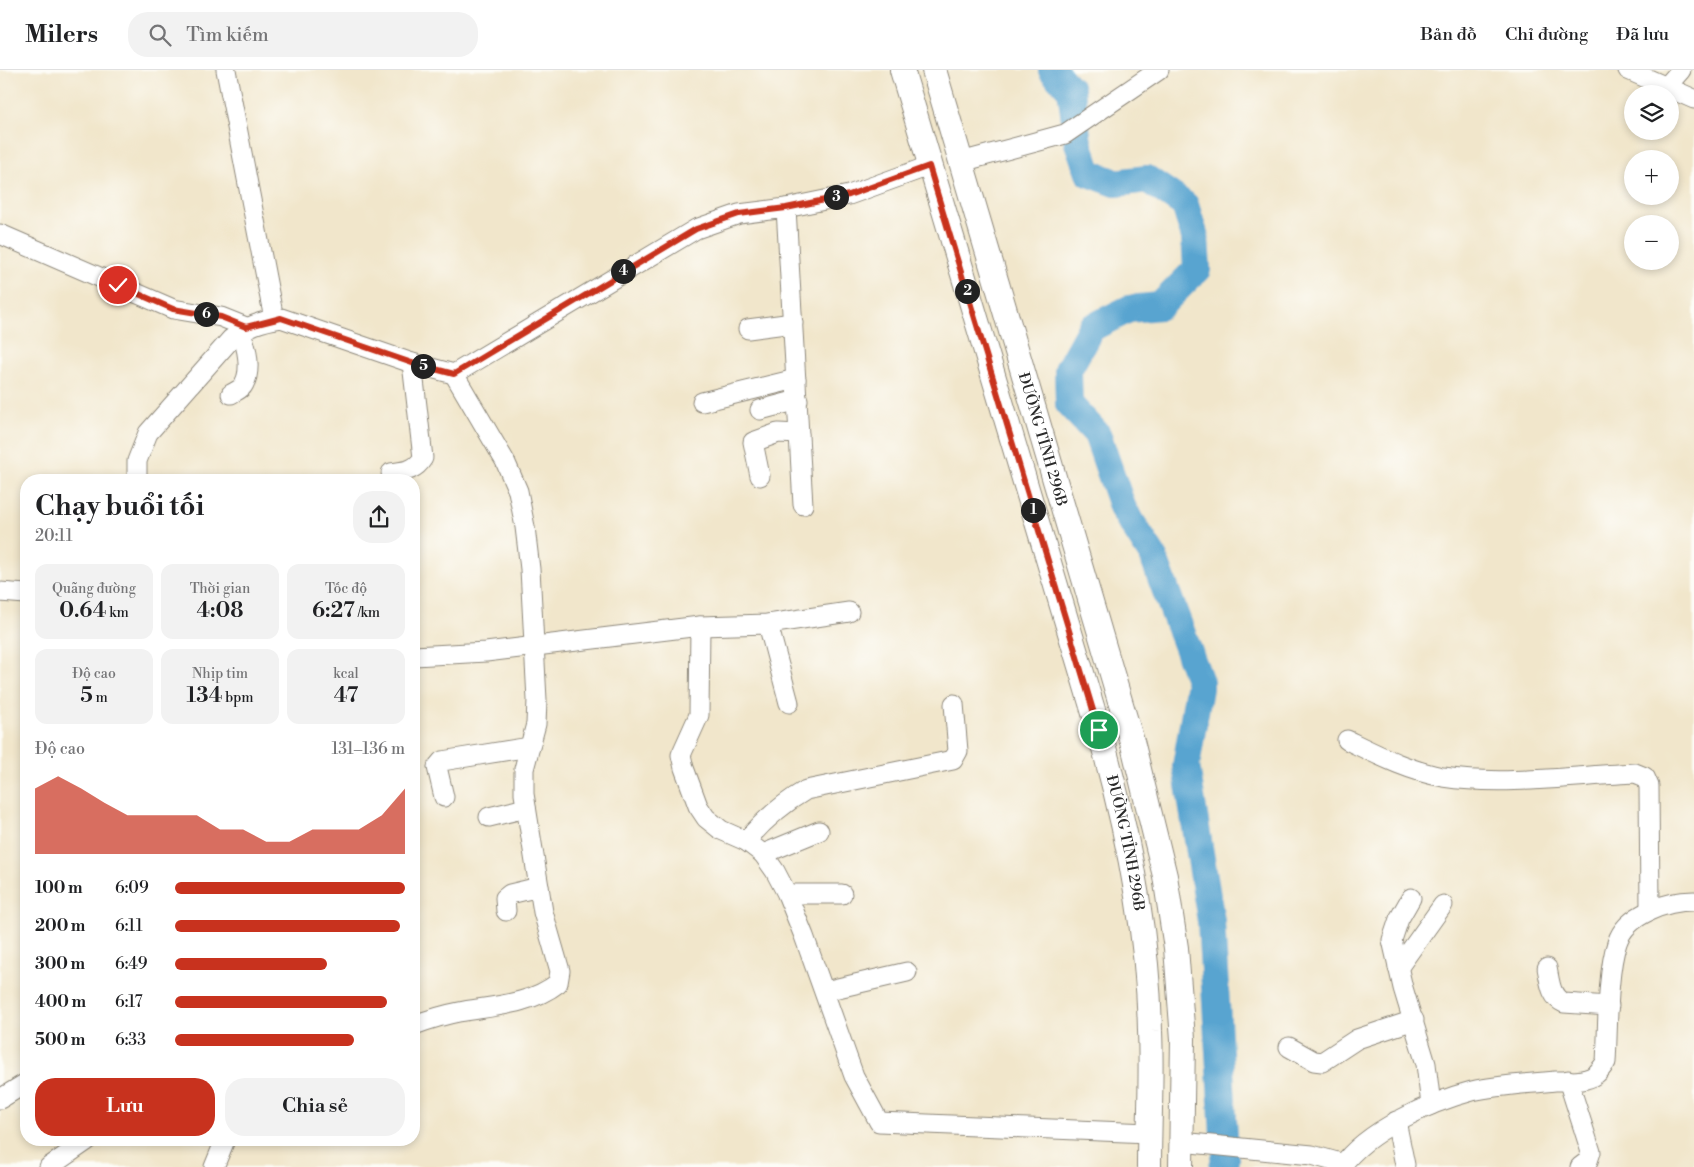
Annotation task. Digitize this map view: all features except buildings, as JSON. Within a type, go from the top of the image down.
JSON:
[{"type":"main road","name":"ĐƯỜNG TỈNH 296B","points":[[902,70],[929,166],[1099,730],[1127,836],[1142,928],[1148,989],[1150,1031],[1149,1167]]},
{"type":"main road","name":"ĐƯỜNG TỈNH 296B","points":[[934,70],[1133,746],[1165,876],[1171,910],[1181,1002],[1183,1039],[1181,1167]]},
{"type":"street","points":[[226,70],[274,319]]},
{"type":"street","points":[[961,162],[1065,134],[1159,70]]},
{"type":"street","points":[[1628,70],[1662,85]]},
{"type":"street","points":[[1668,85],[1681,70]]},
{"type":"street","points":[[1679,93],[1694,99]]},
{"type":"street","points":[[454,374],[696,229],[739,214],[786,208],[849,195],[929,166]]},
{"type":"street","points":[[786,208],[804,505]]},
{"type":"street","points":[[5,237],[173,309],[221,317],[243,330],[248,363],[246,379],[244,386],[231,394]]},
{"type":"street","points":[[136,474],[137,461],[148,432],[243,330],[281,318],[412,363],[454,374],[505,461],[518,491],[530,569],[535,646],[536,724],[524,769],[526,808],[543,912],[560,971],[558,983],[549,990],[495,1008],[456,1013],[420,1023]]},
{"type":"street","points":[[748,329],[793,323]]},
{"type":"street","points":[[391,473],[409,471],[418,466],[423,458],[412,363]]},
{"type":"street","points":[[702,402],[796,379]]},
{"type":"street","points":[[760,410],[798,400]]},
{"type":"street","points":[[760,476],[753,442],[778,433],[800,434]]},
{"type":"street","points":[[0,592],[20,594]]},
{"type":"street","points":[[420,656],[486,652],[700,626],[768,624],[850,612]]},
{"type":"street","points":[[768,624],[789,703]]},
{"type":"street","points":[[700,626],[699,715],[682,755],[684,768],[698,806],[706,818],[721,830],[746,841],[763,854],[787,894],[825,991],[854,1076],[879,1122],[1025,1130],[1149,1133]]},
{"type":"street","points":[[746,841],[765,818],[787,801],[806,790],[863,776],[953,760],[958,751],[954,704]]},
{"type":"street","points":[[1347,740],[1396,764],[1443,777],[1493,780],[1635,773],[1644,777],[1649,786],[1650,909]]},
{"type":"street","points":[[444,797],[437,767],[442,761],[530,747]]},
{"type":"street","points":[[488,817],[526,808]]},
{"type":"street","points":[[763,854],[819,832]]},
{"type":"street","points":[[506,911],[505,898],[510,894],[539,887]]},
{"type":"street","points":[[787,894],[842,894]]},
{"type":"street","points":[[1411,898],[1399,919],[1392,940],[1398,968],[1426,1064],[1431,1105]]},
{"type":"street","points":[[1181,1142],[1312,1155],[1343,1165],[1369,1140],[1396,1121],[1431,1105],[1472,1091],[1511,1085],[1586,1079],[1598,1073],[1606,1062],[1612,963],[1617,941],[1632,922],[1650,909],[1694,901]]},
{"type":"street","points":[[1398,968],[1443,905]]},
{"type":"street","points":[[1547,968],[1553,993],[1558,1000],[1564,1003],[1610,1006]]},
{"type":"street","points":[[825,991],[907,972]]},
{"type":"street","points":[[1289,1047],[1314,1061],[1322,1062],[1358,1039],[1414,1020]]},
{"type":"street","points":[[1568,1080],[1591,1152],[1591,1157],[1580,1167]]},
{"type":"street","points":[[0,1099],[20,1087]]},
{"type":"street","points":[[1396,1121],[1405,1165]]},
{"type":"street","points":[[48,1167],[79,1146]]},
{"type":"street","points":[[214,1167],[223,1146]]},
{"type":"waterway","points":[[1052,70],[1071,90],[1078,143],[1089,173],[1116,183],[1147,179],[1185,205],[1195,237],[1197,269],[1160,306],[1129,309],[1091,328],[1068,370],[1069,404],[1097,434],[1123,509],[1153,556],[1200,682],[1186,766],[1211,921],[1224,1135]]},
{"type":"waterway","points":[[1223,1167],[1225,1159]]},
{"type":"route","points":[[118,285],[173,309],[221,317],[246,327],[262,321],[281,318],[347,342],[454,374],[696,229],[739,214],[786,208],[849,195],[929,166],[1099,730]]}]
